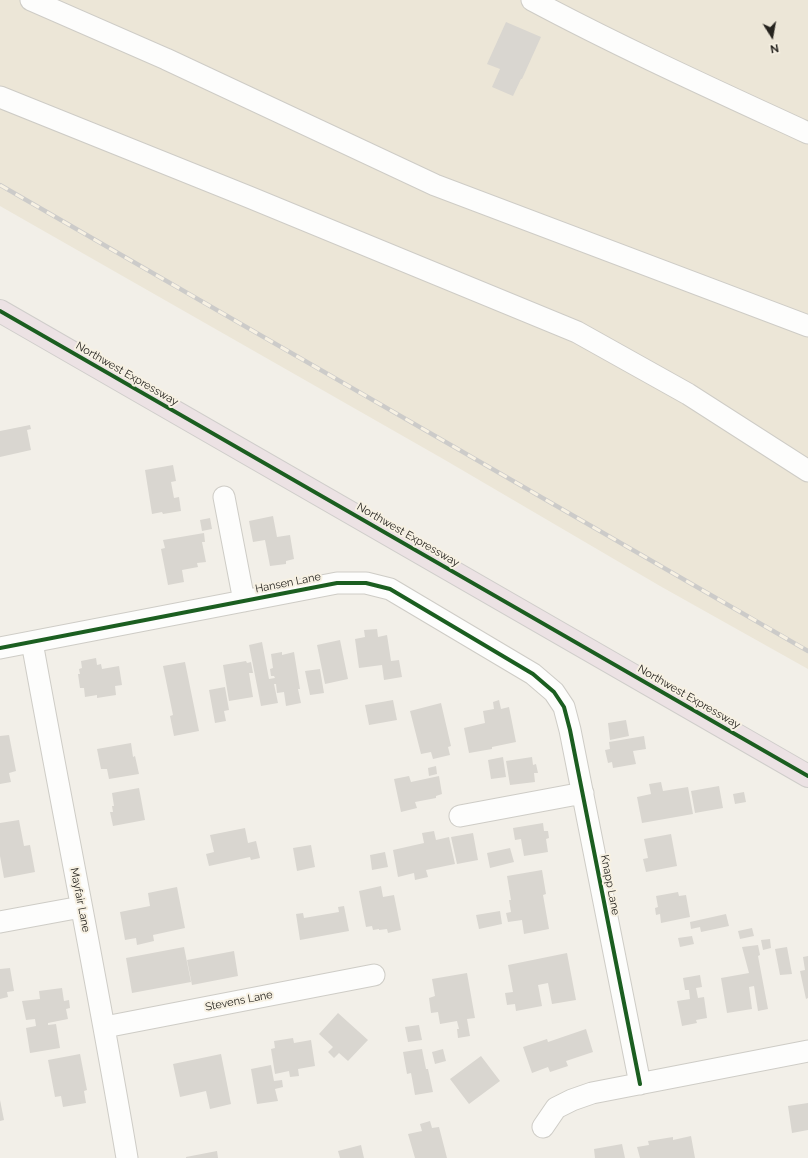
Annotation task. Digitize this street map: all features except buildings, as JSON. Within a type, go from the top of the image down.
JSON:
[{"type":"main road","name":"Northwest Expressway","points":[[0,311],[808,776]]},
{"type":"street","points":[[31,0],[166,59],[435,185],[808,326]]},
{"type":"street","points":[[532,0],[574,23],[662,66],[808,134]]},
{"type":"street","points":[[0,97],[249,197],[577,332],[688,394],[808,471]]},
{"type":"street","points":[[224,496],[244,601]]},
{"type":"street","name":"Hansen Lane","points":[[0,648],[337,583],[366,583],[390,589],[533,674],[554,692]]},
{"type":"street","name":"Mayfair Lane","points":[[32,642],[81,907],[105,1027],[127,1158]]},
{"type":"street","name":"Knapp Lane","points":[[554,692],[564,707],[570,730],[640,1084]]},
{"type":"street","points":[[460,816],[583,793]]},
{"type":"street","points":[[0,922],[81,907]]},
{"type":"street","name":"Stevens Lane","points":[[105,1027],[374,975]]},
{"type":"street","points":[[543,1127],[556,1108],[572,1100],[592,1093],[808,1051]]},
{"type":"shaded area","points":[[0,0],[808,0],[808,669],[660,586],[445,460],[0,206]]},
{"type":"railway","points":[[0,185],[808,651]]},
{"type":"cycle path","points":[[0,311],[808,776]]},
{"type":"cycle path","points":[[0,648],[337,583],[366,583],[390,589],[533,674],[554,692],[564,707],[570,730],[640,1084]]}]
